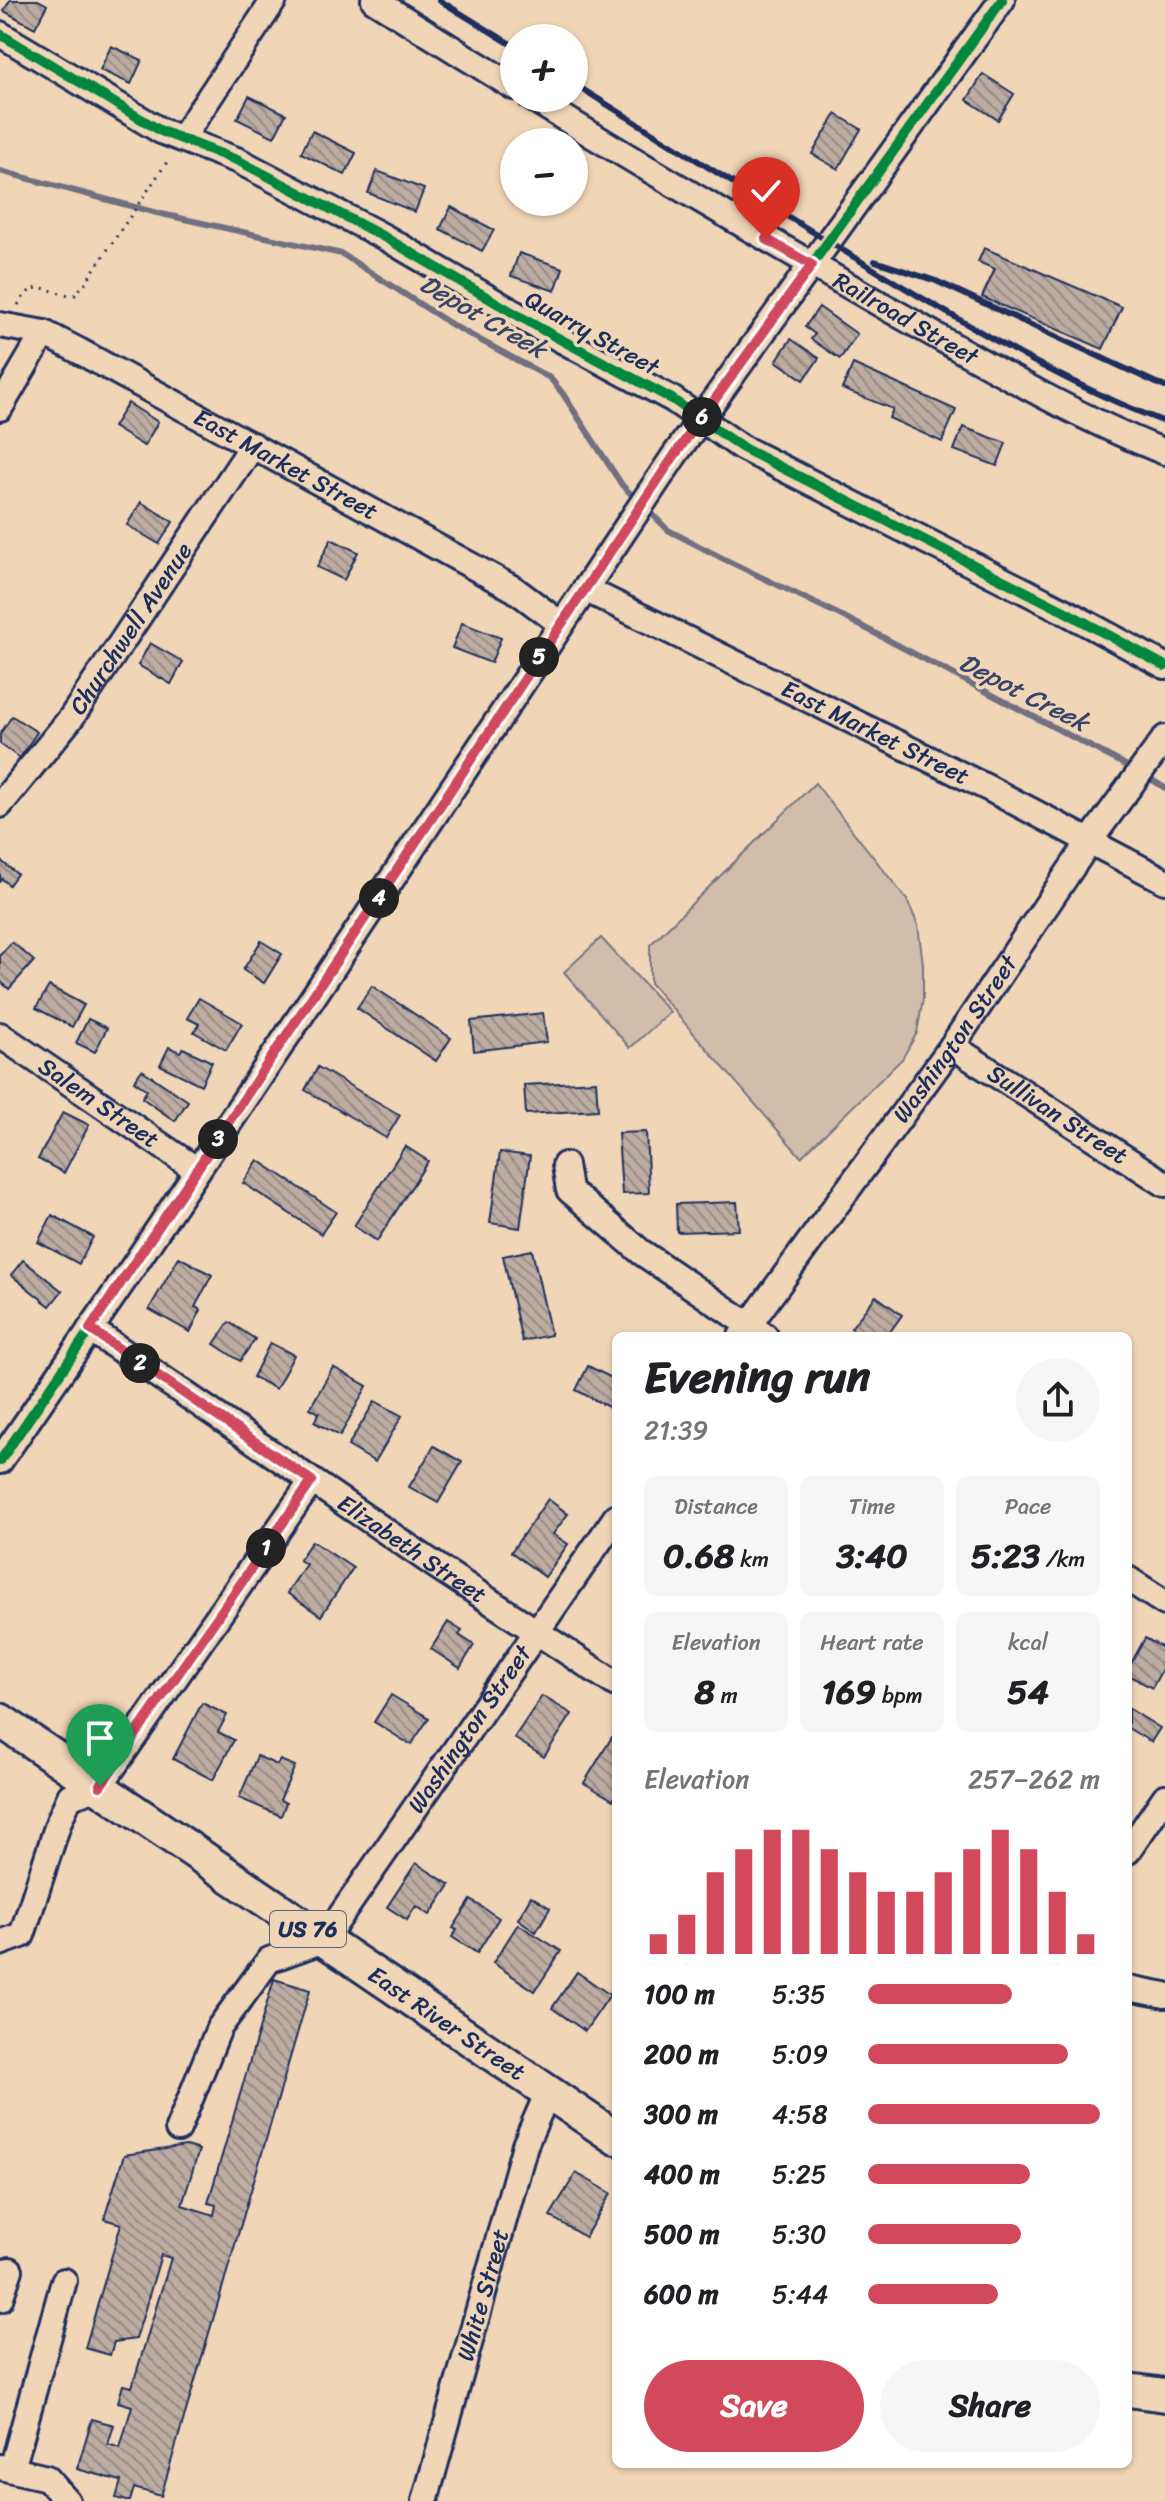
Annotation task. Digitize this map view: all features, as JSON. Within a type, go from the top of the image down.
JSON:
[{"type":"main road","name":"East River Street","points":[[0,1720],[612,2135]]},
{"type":"main road","points":[[1132,2391],[1165,2395]]},
{"type":"street","points":[[182,138],[274,0]]},
{"type":"street","points":[[374,0],[500,78]]},
{"type":"street","points":[[0,1461],[9,1428],[90,1329],[642,503],[1002,0]]},
{"type":"street","name":"Quarry Street","points":[[0,34],[161,131],[239,161],[386,238],[543,330],[672,399],[741,447],[1064,611],[1165,666]]},
{"type":"street","name":"Railroad Street","points":[[555,112],[812,265],[992,367],[1130,438],[1165,452]]},
{"type":"street","name":"East Market Street","points":[[7,318],[44,333],[514,589],[561,624]]},
{"type":"street","points":[[0,408],[44,333]]},
{"type":"street","name":"Churchwell Avenue","points":[[0,805],[71,718],[253,445]]},
{"type":"street","name":"East Market Street","points":[[585,589],[988,788],[1165,881]]},
{"type":"street","name":"Washington Street","points":[[751,1332],[952,1046],[1089,842],[1165,738]]},
{"type":"street","name":"Salem Street","points":[[0,1035],[197,1170]]},
{"type":"street","name":"Sullivan Street","points":[[952,1046],[1165,1184]]},
{"type":"street","points":[[565,1165],[569,1190],[629,1242],[751,1332]]},
{"type":"street","name":"Elizabeth Street","points":[[90,1329],[612,1681]]},
{"type":"street","points":[[0,1943],[22,1935],[70,1796],[100,1786],[312,1481]]},
{"type":"street","name":"Washington Street","points":[[324,1940],[612,1523]]},
{"type":"street","points":[[1132,1582],[1165,1603]]},
{"type":"street","points":[[1132,1845],[1165,1797]]},
{"type":"street","points":[[178,2129],[219,2028],[269,1960],[324,1940]]},
{"type":"street","points":[[1132,1989],[1165,1995]]},
{"type":"street","name":"White Street","points":[[425,2501],[525,2145],[548,2092]]},
{"type":"street","points":[[0,2299],[10,2270]]},
{"type":"street","points":[[64,2281],[6,2468],[47,2478],[67,2501]]},
{"type":"path","points":[[7,318],[28,290],[35,287],[75,295],[132,216],[182,138]]},
{"type":"shaded area","points":[[815,783],[907,900],[918,925],[923,999],[917,1033],[902,1059],[801,1157],[650,983],[650,945]]},
{"type":"shaded area","points":[[601,938],[670,1012],[630,1048],[564,972]]},
{"type":"building","points":[[10,0],[38,0],[47,5],[35,28],[4,11]]},
{"type":"building","points":[[111,46],[142,60],[131,84],[100,70]]},
{"type":"building","points":[[983,74],[1014,94],[998,120],[967,100]]},
{"type":"building","points":[[249,96],[286,114],[274,137],[237,119]]},
{"type":"building","points":[[836,114],[861,129],[838,169],[812,154]]},
{"type":"building","points":[[312,131],[356,153],[345,175],[301,153]]},
{"type":"building","points":[[377,171],[424,189],[415,212],[368,193]]},
{"type":"building","points":[[451,207],[494,230],[482,251],[440,229]]},
{"type":"building","points":[[984,248],[1122,307],[1103,349],[982,297],[995,269],[978,262]]},
{"type":"building","points":[[519,253],[563,268],[555,291],[511,276]]},
{"type":"building","points":[[819,307],[857,334],[840,359],[811,339],[815,334],[805,327]]},
{"type":"building","points":[[791,339],[819,358],[804,380],[776,361]]},
{"type":"building","points":[[853,364],[956,410],[942,442],[889,418],[893,409],[842,389]]},
{"type":"building","points":[[128,403],[158,422],[144,446],[113,427]]},
{"type":"building","points":[[963,427],[1006,443],[997,466],[954,450]]},
{"type":"building","points":[[141,502],[173,522],[159,544],[127,525]]},
{"type":"building","points":[[331,539],[358,552],[344,580],[317,567]]},
{"type":"building","points":[[462,623],[501,638],[491,663],[452,648]]},
{"type":"building","points":[[150,643],[183,662],[171,684],[138,665]]},
{"type":"building","points":[[12,716],[37,732],[20,758],[0,744],[0,734]]},
{"type":"building","points":[[0,860],[17,874],[9,885],[2,879],[0,881]]},
{"type":"building","points":[[261,941],[282,954],[264,983],[243,970]]},
{"type":"building","points":[[12,942],[34,961],[9,989],[0,981],[0,955]]},
{"type":"building","points":[[49,986],[84,1005],[72,1027],[36,1008]]},
{"type":"building","points":[[372,986],[451,1038],[436,1061],[357,1008]]},
{"type":"building","points":[[199,998],[242,1023],[226,1050],[194,1032],[199,1024],[187,1018]]},
{"type":"building","points":[[543,1013],[547,1042],[474,1051],[471,1021]]},
{"type":"building","points":[[88,1019],[107,1028],[95,1052],[76,1043]]},
{"type":"building","points":[[169,1047],[180,1052],[183,1048],[212,1062],[201,1085],[160,1065]]},
{"type":"building","points":[[318,1067],[400,1115],[386,1138],[305,1090]]},
{"type":"building","points":[[142,1070],[188,1101],[175,1121],[142,1098],[147,1090],[134,1081]]},
{"type":"building","points":[[596,1081],[598,1110],[526,1114],[524,1085]]},
{"type":"building","points":[[63,1112],[89,1125],[64,1173],[38,1159]]},
{"type":"building","points":[[646,1132],[649,1193],[622,1194],[618,1133]]},
{"type":"building","points":[[405,1146],[428,1161],[377,1241],[354,1226]]},
{"type":"building","points":[[500,1152],[530,1156],[520,1228],[490,1223]]},
{"type":"building","points":[[258,1160],[336,1212],[321,1234],[243,1183]]},
{"type":"building","points":[[737,1202],[739,1230],[677,1232],[676,1204]]},
{"type":"building","points":[[52,1215],[93,1237],[79,1264],[38,1242]]},
{"type":"building","points":[[532,1250],[551,1335],[522,1341],[503,1256]]},
{"type":"building","points":[[179,1257],[212,1275],[195,1307],[201,1310],[190,1332],[149,1309]]},
{"type":"building","points":[[23,1260],[62,1291],[50,1306],[11,1275]]},
{"type":"building","points":[[876,1296],[902,1315],[890,1332],[856,1332],[851,1328]]},
{"type":"building","points":[[229,1322],[255,1339],[240,1361],[214,1344]]},
{"type":"building","points":[[270,1343],[294,1355],[276,1389],[253,1377]]},
{"type":"building","points":[[588,1366],[612,1378],[612,1409],[576,1390]]},
{"type":"building","points":[[333,1367],[367,1386],[340,1436],[314,1422],[319,1413],[310,1408]]},
{"type":"building","points":[[375,1401],[402,1416],[375,1462],[348,1446]]},
{"type":"building","points":[[434,1446],[462,1462],[438,1503],[409,1487]]},
{"type":"building","points":[[548,1499],[568,1514],[553,1534],[568,1544],[545,1577],[511,1552]]},
{"type":"building","points":[[312,1541],[353,1568],[321,1616],[287,1593],[306,1564],[299,1560]]},
{"type":"building","points":[[448,1622],[462,1631],[459,1635],[474,1645],[460,1668],[431,1649]]},
{"type":"building","points":[[1145,1638],[1165,1649],[1165,1664],[1152,1688],[1132,1677],[1132,1662]]},
{"type":"building","points":[[391,1695],[429,1718],[411,1745],[374,1722]]},
{"type":"building","points":[[542,1696],[572,1714],[544,1757],[514,1738]]},
{"type":"building","points":[[202,1703],[227,1715],[218,1732],[234,1740],[213,1780],[173,1759]]},
{"type":"building","points":[[1132,1710],[1160,1728],[1151,1742],[1132,1730]]},
{"type":"building","points":[[612,1737],[612,1799],[584,1783]]},
{"type":"building","points":[[257,1756],[277,1765],[280,1760],[295,1766],[280,1800],[286,1803],[281,1816],[239,1798]]},
{"type":"building","points":[[416,1863],[450,1885],[430,1915],[416,1906],[407,1920],[387,1907]]},
{"type":"building","points":[[531,1896],[550,1908],[536,1932],[518,1919]]},
{"type":"building","points":[[471,1900],[499,1918],[477,1953],[452,1937],[457,1930],[453,1928]]},
{"type":"building","points":[[518,1924],[561,1951],[535,1991],[493,1963]]},
{"type":"building","points":[[577,1972],[610,1995],[585,2031],[552,2008]]},
{"type":"building","points":[[274,1979],[310,1990],[161,2496],[134,2488],[130,2501],[116,2498],[121,2481],[77,2469],[92,2419],[114,2425],[108,2444],[120,2448],[132,2406],[118,2402],[123,2385],[132,2387],[171,2258],[161,2255],[136,2339],[114,2342],[110,2355],[85,2348],[121,2224],[104,2219],[124,2155],[186,2146],[199,2150],[182,2205],[214,2215],[216,2205],[208,2203]]},
{"type":"building","points":[[576,2173],[611,2193],[585,2237],[550,2216]]},
{"type":"waterway","name":"Depot Creek","points":[[0,171],[157,213],[342,254],[454,326],[550,378],[622,485],[637,500]]},
{"type":"waterway","name":"Depot Creek","points":[[645,507],[668,530],[848,619],[1135,770]]},
{"type":"waterway","name":"Depot Creek","points":[[1144,775],[1165,788]]},
{"type":"railway","points":[[439,0],[500,37]]},
{"type":"railway","points":[[588,93],[961,321],[1061,376],[1165,422]]},
{"type":"railway","points":[[875,261],[936,281],[1165,387]]},
{"type":"cycle path","points":[[0,1461],[131,1270],[674,456],[1002,0]]},
{"type":"cycle path","points":[[0,34],[161,131],[239,161],[386,238],[543,330],[672,399],[741,447],[1064,611],[1165,666]]},
{"type":"route","points":[[100,1786],[312,1481],[90,1329],[674,456],[812,265],[766,239]]}]
